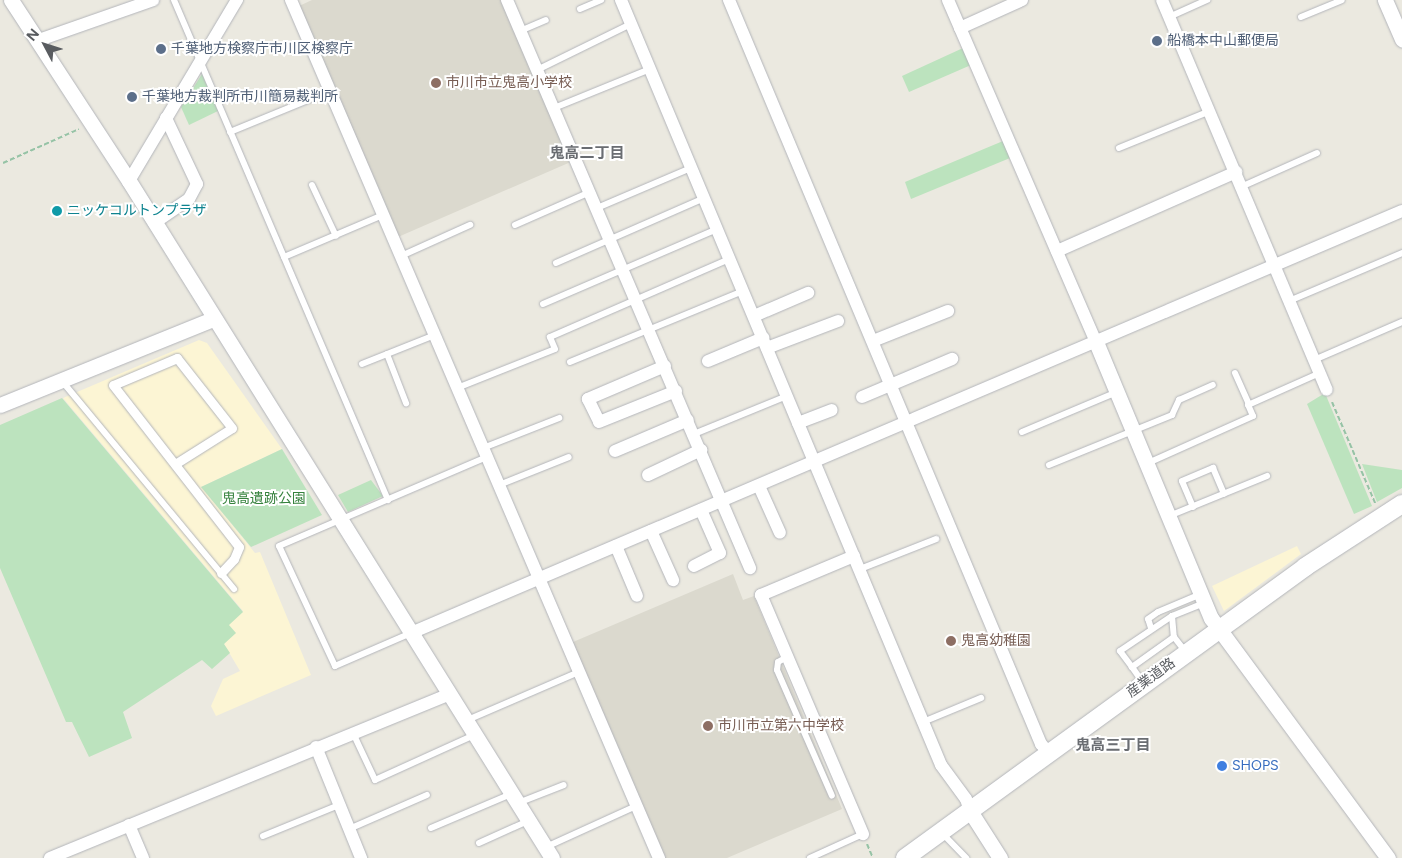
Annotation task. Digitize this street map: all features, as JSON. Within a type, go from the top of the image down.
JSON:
[{"type":"main road","name":"産業道路","points":[[905,858],[1218,629],[1402,504]]},
{"type":"street","points":[[11,0],[39,40],[129,181],[213,319],[548,853]]},
{"type":"street","points":[[39,40],[153,0]]},
{"type":"street","points":[[129,181],[237,0]]},
{"type":"street","points":[[291,0],[659,858]]},
{"type":"street","points":[[507,0],[676,391],[750,568]]},
{"type":"street","points":[[621,0],[941,765],[966,799],[970,811],[1000,858]]},
{"type":"street","points":[[729,0],[1041,744],[1049,753]]},
{"type":"street","points":[[948,0],[1148,463],[1203,599],[1218,629],[1388,858]]},
{"type":"street","points":[[960,28],[1022,0]]},
{"type":"street","points":[[1162,0],[1327,390]]},
{"type":"street","points":[[1385,0],[1402,39]]},
{"type":"street","points":[[154,222],[188,199],[197,184],[166,118]]},
{"type":"street","points":[[1057,251],[1236,172]]},
{"type":"street","points":[[411,633],[1402,211]]},
{"type":"street","points":[[754,316],[808,293]]},
{"type":"street","points":[[873,341],[948,311]]},
{"type":"street","points":[[0,405],[213,319]]},
{"type":"street","points":[[708,361],[838,321]]},
{"type":"street","points":[[175,464],[232,428],[177,358],[113,385],[239,547],[234,559],[221,573]]},
{"type":"street","points":[[862,397],[952,359]]},
{"type":"street","points":[[665,366],[588,399],[600,422],[676,391]]},
{"type":"street","points":[[798,423],[832,410]]},
{"type":"street","points":[[615,451],[688,420]]},
{"type":"street","points":[[648,475],[701,450]]},
{"type":"street","points":[[759,486],[780,533]]},
{"type":"street","points":[[694,566],[720,553],[701,510]]},
{"type":"street","points":[[651,531],[673,580]]},
{"type":"street","points":[[616,546],[637,596]]},
{"type":"street","points":[[854,556],[761,595],[863,834]]},
{"type":"street","points":[[50,858],[316,747],[448,695]]},
{"type":"street","points":[[316,747],[361,858]]},
{"type":"street","points":[[129,825],[143,858]]},
{"type":"lane","points":[[174,0],[388,500]]},
{"type":"lane","points":[[580,9],[601,0]]},
{"type":"lane","points":[[1168,17],[1207,0]]},
{"type":"lane","points":[[1302,17],[1342,0]]},
{"type":"lane","points":[[520,31],[546,20]]},
{"type":"lane","points":[[537,70],[631,24]]},
{"type":"lane","points":[[554,108],[650,69]]},
{"type":"lane","points":[[230,132],[330,91]]},
{"type":"lane","points":[[1119,148],[1210,111]]},
{"type":"lane","points":[[1242,186],[1317,153]]},
{"type":"lane","points":[[597,208],[692,168]]},
{"type":"lane","points":[[312,185],[336,236]]},
{"type":"lane","points":[[515,225],[590,192]]},
{"type":"lane","points":[[556,264],[610,238],[704,198]]},
{"type":"lane","points":[[284,258],[384,215]]},
{"type":"lane","points":[[401,256],[470,225]]},
{"type":"lane","points":[[543,304],[717,229]]},
{"type":"lane","points":[[1289,301],[1402,253]]},
{"type":"lane","points":[[457,388],[556,349],[550,336],[729,259]]},
{"type":"lane","points":[[570,362],[743,291]]},
{"type":"lane","points":[[1314,360],[1402,322]]},
{"type":"lane","points":[[362,364],[435,335]]},
{"type":"lane","points":[[387,354],[406,403]]},
{"type":"lane","points":[[1148,463],[1253,416],[1250,404],[1235,372]]},
{"type":"lane","points":[[1250,404],[1320,374]]},
{"type":"lane","points":[[61,380],[234,589]]},
{"type":"lane","points":[[1049,465],[1172,415],[1179,400],[1213,385]]},
{"type":"lane","points":[[1022,432],[1117,392]]},
{"type":"lane","points":[[694,434],[787,396]]},
{"type":"lane","points":[[411,633],[335,666],[279,546],[388,500],[559,418]]},
{"type":"lane","points":[[499,485],[569,457]]},
{"type":"lane","points":[[1193,507],[1182,481],[1213,468],[1224,494]]},
{"type":"lane","points":[[1169,516],[1267,476]]},
{"type":"lane","points":[[860,569],[936,539]]},
{"type":"lane","points":[[1143,684],[1120,651],[1151,628],[1203,599]]},
{"type":"lane","points":[[1151,628],[1148,619],[1158,612],[1203,599]]},
{"type":"lane","points":[[1172,616],[1174,636],[1186,652]]},
{"type":"lane","points":[[1132,667],[1174,636]]},
{"type":"lane","points":[[786,657],[778,662],[777,670],[832,796]]},
{"type":"lane","points":[[465,722],[579,672]]},
{"type":"lane","points":[[923,722],[981,698]]},
{"type":"lane","points":[[353,733],[375,780],[474,735]]},
{"type":"lane","points":[[431,828],[514,798],[564,785]]},
{"type":"lane","points":[[349,829],[427,795]]},
{"type":"lane","points":[[263,836],[340,805]]},
{"type":"lane","points":[[548,853],[636,806]]},
{"type":"lane","points":[[479,843],[528,821]]},
{"type":"lane","points":[[941,832],[966,858]]},
{"type":"lane","points":[[810,858],[863,834]]},
{"type":"path","points":[[3,163],[91,124]]},
{"type":"path","points":[[1327,390],[1381,517]]},
{"type":"shaded area","name":"市川市立鬼高小学校","points":[[312,0],[503,0],[573,161],[398,237],[299,6]]},
{"type":"shaded area","points":[[199,340],[207,343],[282,449],[201,487],[255,553],[260,552],[311,675],[216,716],[211,706],[223,679],[240,671],[224,644],[228,625],[243,611],[63,398]]},
{"type":"shaded area","points":[[1297,546],[1301,554],[1224,611],[1212,586]]},
{"type":"shaded area","name":"市川市立第六中学校","points":[[733,574],[743,600],[754,596],[842,809],[727,858],[663,858],[573,642]]},
{"type":"green space","points":[[963,48],[971,65],[909,92],[902,76]]},
{"type":"green space","points":[[202,74],[218,111],[189,125],[181,107]]},
{"type":"green space","points":[[1003,141],[1010,158],[911,199],[905,182]]},
{"type":"green space","points":[[1325,393],[1372,506],[1354,514],[1307,404]]},
{"type":"green space","points":[[62,398],[243,612],[229,625],[236,633],[224,644],[230,653],[212,669],[202,660],[123,712],[132,738],[89,757],[72,722],[66,722],[0,568],[0,425]]},
{"type":"green space","name":"鬼高遺跡公園","points":[[282,449],[322,515],[251,547],[201,487]]},
{"type":"green space","points":[[1362,464],[1402,470],[1402,488],[1377,502]]},
{"type":"green space","points":[[371,480],[383,496],[348,512],[338,495]]},
{"type":"place","name":"船橋本中山郵便局","points":[[1157,41]]},
{"type":"place","name":"千葉地方検察庁市川区検察庁","points":[[161,49]]},
{"type":"place","name":"市川市立鬼高小学校","points":[[436,83]]},
{"type":"place","name":"千葉地方裁判所市川簡易裁判所","points":[[132,97]]},
{"type":"place","name":"ニッケコルトンプラザ","points":[[57,211]]},
{"type":"place","name":"鬼高幼稚園","points":[[951,641]]},
{"type":"place","name":"市川市立第六中学校","points":[[708,726]]},
{"type":"place","name":"SHOPS","points":[[1222,766]]},
{"type":"district","name":"鬼高二丁目","points":[[587,154]]},
{"type":"district","name":"鬼高三丁目","points":[[1113,746]]}]
